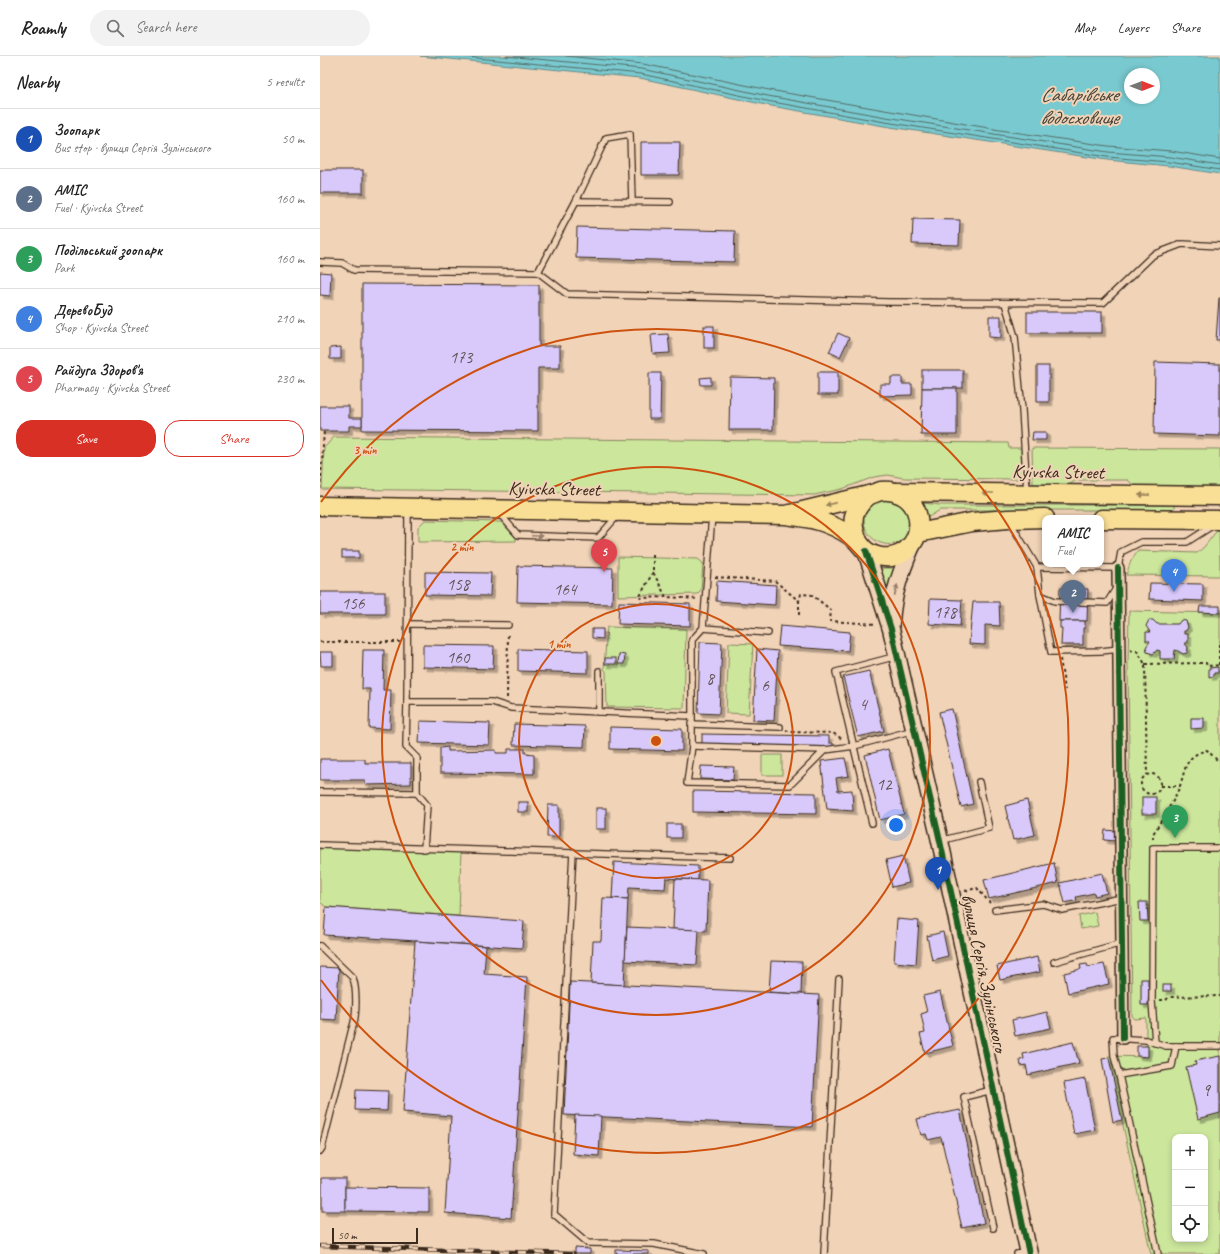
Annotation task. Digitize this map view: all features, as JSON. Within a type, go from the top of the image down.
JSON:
[{"type":"main road","points":[[882,491],[896,492],[907,498],[915,508],[919,520],[916,538],[904,552],[891,557],[878,557],[842,530],[823,522],[786,515],[882,491]]},
{"type":"main road","name":"Kyivska Street","points":[[896,492],[1220,496]]},
{"type":"main road","points":[[862,546],[853,529],[854,516],[859,504],[869,495]]},
{"type":"main road","points":[[1183,520],[1184,495]]},
{"type":"main road","name":"Kyivska Street","points":[[320,506],[786,515]]},
{"type":"main road","points":[[916,538],[972,522],[1008,518],[1042,518]]},
{"type":"main road","points":[[1104,519],[1220,520]]},
{"type":"street","points":[[884,626],[893,603],[898,579],[916,538]]},
{"type":"street","points":[[862,546],[884,626]]},
{"type":"street","points":[[1118,568],[1123,1038]]},
{"type":"street","name":"вулиця Сергія Зулінського","points":[[884,626],[897,656],[940,841],[994,1090],[1025,1253]]},
{"type":"lane","points":[[538,272],[576,201],[606,138],[630,134],[632,201]]},
{"type":"lane","points":[[576,201],[670,202]]},
{"type":"lane","points":[[320,262],[342,263],[354,270],[538,272],[567,294],[888,302],[1103,303],[1153,255],[1182,244],[1220,246]]},
{"type":"lane","points":[[1005,303],[1015,337],[1022,410],[1027,493]]},
{"type":"lane","points":[[408,507],[408,702],[406,747],[417,758],[417,793],[427,805],[424,849]]},
{"type":"lane","points":[[496,509],[518,535],[598,538],[621,511]]},
{"type":"lane","points":[[712,513],[703,628],[692,640],[692,746],[687,783],[790,785],[825,750]]},
{"type":"lane","points":[[1008,518],[1037,567],[1040,595],[1051,652],[1119,649]]},
{"type":"lane","points":[[1037,567],[1118,568],[1122,552],[1141,542],[1187,542],[1220,520]]},
{"type":"lane","points":[[1040,595],[1056,601],[1107,603],[1118,584]]},
{"type":"lane","points":[[408,624],[508,625]]},
{"type":"lane","points":[[703,628],[768,633]]},
{"type":"lane","points":[[872,823],[836,672],[897,656]]},
{"type":"lane","points":[[599,671],[599,712]]},
{"type":"lane","points":[[408,702],[492,702],[511,708],[691,716]]},
{"type":"lane","points":[[691,724],[780,728]]},
{"type":"lane","points":[[692,746],[825,750],[854,746],[914,730]]},
{"type":"lane","points":[[940,841],[989,828],[979,782]]},
{"type":"lane","points":[[320,792],[417,793]]},
{"type":"lane","points":[[320,845],[730,858]]},
{"type":"lane","points":[[1155,1043],[1152,1000],[1153,848],[1220,848]]},
{"type":"lane","points":[[573,852],[554,1214],[588,1243],[654,1244],[704,1254]]},
{"type":"lane","points":[[995,910],[1043,904],[1062,910],[1122,898]]},
{"type":"lane","points":[[1054,962],[1122,943]]},
{"type":"lane","points":[[320,946],[353,978],[355,984],[355,1022],[320,1151]]},
{"type":"lane","points":[[824,1254],[839,979]]},
{"type":"lane","points":[[1158,1254],[1114,1056],[1113,1038],[1123,1038],[1166,1046],[1220,1046]]},
{"type":"lane","points":[[1119,1075],[1172,1066],[1176,1046]]},
{"type":"lane","points":[[993,1228],[964,1097],[994,1090]]},
{"type":"path","points":[[320,489],[324,431]]},
{"type":"path","points":[[653,555],[653,572],[666,597]]},
{"type":"path","points":[[653,572],[639,598],[666,597],[705,599]]},
{"type":"path","points":[[707,576],[775,581],[800,601]]},
{"type":"path","points":[[799,615],[801,594],[812,595],[831,610],[830,621],[884,626]]},
{"type":"path","points":[[507,706],[508,625]]},
{"type":"path","points":[[1145,664],[1220,665],[1220,641]]},
{"type":"path","points":[[320,642],[408,642]]},
{"type":"path","points":[[1119,649],[1137,651],[1145,664],[1147,775]]},
{"type":"path","points":[[1059,652],[1065,690]]},
{"type":"path","points":[[780,728],[790,732],[833,733],[854,746]]},
{"type":"path","points":[[1153,848],[1153,834],[1173,801],[1180,786],[1184,770],[1193,756],[1207,750],[1217,760],[1220,760]]},
{"type":"path","points":[[1147,775],[1156,775],[1160,780],[1161,786],[1158,792],[1148,794],[1141,786],[1142,779],[1147,775]]},
{"type":"path","points":[[1161,786],[1180,786]]},
{"type":"path","points":[[965,891],[977,888],[995,910]]},
{"type":"path","points":[[1152,1000],[1166,1000],[1169,997],[1220,996]]},
{"type":"green space","points":[[334,437],[1008,443],[1009,448],[1021,448],[1022,479],[904,478],[888,475],[874,477],[842,489],[814,495],[322,489],[324,448]]},
{"type":"green space","points":[[1032,448],[1220,449],[1220,487],[1134,486],[1128,480],[1076,480],[1069,485],[1033,484]]},
{"type":"green space","points":[[897,496],[914,518],[910,532],[906,539],[898,543],[885,544],[874,540],[866,530],[864,524],[865,512],[870,504]]},
{"type":"green space","points":[[922,503],[941,505],[1171,505],[1174,506],[1174,509],[940,510],[927,518]]},
{"type":"green space","points":[[425,520],[501,522],[516,538],[516,541],[418,542],[418,527]]},
{"type":"green space","points":[[1219,528],[1220,576],[1126,575],[1131,561],[1138,551],[1197,553],[1204,547]]},
{"type":"green space","points":[[618,557],[698,559],[703,563],[701,590],[697,594],[618,596]]},
{"type":"green space","points":[[876,568],[895,568],[884,599]]},
{"type":"green space","points":[[1129,611],[1220,613],[1220,1254],[1151,1254],[1108,1056],[1148,1057],[1148,1046],[1146,1046],[1146,1018],[1135,1019],[1132,1016],[1128,661]]},
{"type":"green space","points":[[607,627],[686,629],[684,708],[607,707],[606,671],[604,669]]},
{"type":"green space","points":[[729,643],[753,644],[749,714],[726,713]]},
{"type":"green space","points":[[762,755],[782,755],[782,775],[762,775]]},
{"type":"green space","points":[[320,845],[461,849],[459,916],[326,907],[320,902]]},
{"type":"green space","points":[[1095,912],[1098,926],[1081,929],[1079,916]]},
{"type":"water","name":"Сабарівське водосховище","points":[[420,56],[1220,56],[1220,174],[1169,166],[1107,160],[884,126],[766,105],[640,78]]},
{"type":"building","points":[[641,142],[680,142],[679,175],[641,175]]},
{"type":"building","points":[[320,170],[363,170],[363,193],[320,193]]},
{"type":"building","points":[[913,219],[960,220],[959,245],[912,244]]},
{"type":"building","points":[[577,227],[735,231],[734,262],[576,258]]},
{"type":"building","points":[[320,272],[331,273],[330,296],[320,295]]},
{"type":"building","points":[[362,284],[539,285],[539,346],[560,346],[560,368],[538,368],[538,431],[362,430]]},
{"type":"building","points":[[1219,298],[1220,340],[1216,340]]},
{"type":"building","points":[[1027,312],[1102,312],[1102,333],[1027,333]]},
{"type":"building","points":[[989,316],[1001,316],[1001,338],[989,337]]},
{"type":"building","points":[[704,326],[714,326],[714,348],[704,348]]},
{"type":"building","points":[[838,333],[849,338],[840,357],[829,352]]},
{"type":"building","points":[[668,334],[670,353],[653,354],[651,335]]},
{"type":"building","points":[[341,347],[341,359],[330,359],[330,348]]},
{"type":"building","points":[[1155,362],[1220,364],[1220,436],[1154,434]]},
{"type":"building","points":[[1037,366],[1049,366],[1049,402],[1037,402]]},
{"type":"building","points":[[922,370],[963,370],[963,388],[922,388]]},
{"type":"building","points":[[818,372],[838,372],[838,395],[818,395]]},
{"type":"building","points":[[649,373],[661,373],[660,419],[649,419]]},
{"type":"building","points":[[711,377],[711,385],[701,385],[700,378]]},
{"type":"building","points":[[730,377],[774,378],[773,430],[729,430]]},
{"type":"building","points":[[891,377],[902,377],[902,384],[912,384],[912,395],[880,396],[880,384],[891,384]]},
{"type":"building","points":[[922,388],[957,388],[957,435],[921,435]]},
{"type":"building","points":[[320,406],[349,406],[349,418],[362,418],[362,426],[349,426],[349,431],[320,431]]},
{"type":"building","points":[[1033,432],[1046,432],[1046,440],[1032,440]]},
{"type":"building","points":[[342,551],[359,551],[359,558],[342,558]]},
{"type":"building","points":[[518,566],[613,568],[612,604],[517,602]]},
{"type":"building","points":[[425,572],[491,573],[490,596],[425,595]]},
{"type":"building","points":[[717,581],[776,585],[775,605],[716,601]]},
{"type":"building","points":[[1150,583],[1203,584],[1203,601],[1149,599]]},
{"type":"building","points":[[1060,588],[1088,589],[1087,621],[1059,621]]},
{"type":"building","points":[[320,592],[385,592],[385,614],[320,614]]},
{"type":"building","points":[[930,599],[962,600],[960,626],[929,624]]},
{"type":"building","points":[[619,602],[690,604],[690,626],[618,624]]},
{"type":"building","points":[[973,602],[999,602],[1000,626],[985,625],[985,645],[969,644]]},
{"type":"building","points":[[1200,606],[1220,606],[1220,613],[1199,612]]},
{"type":"building","points":[[1149,620],[1153,620],[1157,624],[1178,624],[1181,620],[1186,621],[1188,627],[1186,631],[1184,631],[1184,634],[1188,634],[1188,643],[1184,643],[1188,647],[1187,653],[1183,654],[1175,650],[1174,659],[1160,659],[1160,651],[1157,650],[1153,654],[1147,652],[1146,647],[1150,641],[1146,641],[1146,632],[1150,632],[1146,626]]},
{"type":"building","points":[[1060,621],[1085,621],[1085,628],[1083,628],[1083,645],[1061,645],[1062,628],[1060,628]]},
{"type":"building","points":[[780,626],[850,632],[848,651],[778,646]]},
{"type":"building","points":[[592,629],[603,629],[603,639],[592,638]]},
{"type":"building","points":[[700,642],[722,643],[719,714],[698,713]]},
{"type":"building","points":[[423,645],[494,646],[493,669],[423,667]]},
{"type":"building","points":[[518,649],[588,651],[588,673],[518,671]]},
{"type":"building","points":[[757,649],[778,651],[774,721],[753,720]]},
{"type":"building","points":[[363,650],[384,650],[383,690],[391,690],[390,729],[369,728],[370,689],[362,689]]},
{"type":"building","points":[[320,652],[333,652],[333,666],[321,666]]},
{"type":"building","points":[[619,654],[625,655],[624,664],[618,664]]},
{"type":"building","points":[[605,658],[616,658],[616,664],[605,664]]},
{"type":"building","points":[[1218,667],[1218,673],[1214,673],[1214,676],[1209,677],[1209,668]]},
{"type":"building","points":[[869,671],[884,731],[858,737],[843,677]]},
{"type":"building","points":[[952,709],[973,804],[961,807],[939,712]]},
{"type":"building","points":[[1191,718],[1204,718],[1204,728],[1191,729]]},
{"type":"building","points":[[420,721],[490,723],[489,745],[419,743]]},
{"type":"building","points":[[514,724],[585,726],[584,747],[513,745]]},
{"type":"building","points":[[610,727],[682,729],[682,751],[610,749]]},
{"type":"building","points":[[702,734],[829,736],[829,743],[833,743],[833,748],[702,745]]},
{"type":"building","points":[[448,747],[448,751],[496,750],[496,753],[508,753],[508,749],[525,749],[525,753],[534,754],[534,774],[440,773],[440,748]]},
{"type":"building","points":[[888,749],[904,814],[880,820],[865,755]]},
{"type":"building","points":[[845,758],[849,776],[836,778],[838,791],[852,790],[853,811],[827,809],[821,761]]},
{"type":"building","points":[[320,759],[365,759],[365,763],[411,763],[411,784],[365,785],[365,780],[320,780]]},
{"type":"building","points":[[701,766],[734,767],[733,780],[700,779]]},
{"type":"building","points":[[693,791],[816,793],[816,814],[693,812]]},
{"type":"building","points":[[1142,797],[1156,797],[1156,814],[1142,814]]},
{"type":"building","points":[[1027,800],[1035,835],[1013,840],[1005,806]]},
{"type":"building","points":[[518,802],[528,802],[528,812],[518,812]]},
{"type":"building","points":[[548,805],[559,805],[559,837],[547,837]]},
{"type":"building","points":[[596,808],[606,808],[606,829],[596,829]]},
{"type":"building","points":[[667,824],[681,824],[681,838],[667,838]]},
{"type":"building","points":[[1105,830],[1116,831],[1116,841],[1104,840]]},
{"type":"building","points":[[903,856],[909,883],[892,887],[886,860]]},
{"type":"building","points":[[614,862],[698,866],[698,880],[666,878],[665,889],[629,887],[628,899],[612,898]]},
{"type":"building","points":[[1054,863],[1058,883],[989,899],[984,880]]},
{"type":"building","points":[[1102,873],[1107,893],[1095,896],[1094,893],[1076,897],[1077,900],[1065,903],[1060,883]]},
{"type":"building","points":[[675,879],[708,880],[706,931],[673,929]]},
{"type":"building","points":[[603,898],[628,899],[624,985],[591,983],[593,941],[601,941]]},
{"type":"building","points":[[1139,902],[1147,902],[1148,921],[1140,921]]},
{"type":"building","points":[[326,907],[524,921],[522,948],[324,935]]},
{"type":"building","points":[[897,919],[919,921],[916,964],[894,962]]},
{"type":"building","points":[[627,927],[699,930],[697,965],[625,961]]},
{"type":"building","points":[[943,932],[948,956],[932,960],[927,936]]},
{"type":"building","points":[[415,941],[486,946],[484,974],[527,977],[511,1218],[445,1213],[451,1116],[403,1112]]},
{"type":"building","points":[[1037,957],[1040,972],[1000,980],[997,966]]},
{"type":"building","points":[[771,961],[802,962],[801,994],[769,992]]},
{"type":"building","points":[[1087,964],[1088,967],[1104,964],[1109,984],[1068,993],[1064,973],[1081,969],[1080,965]]},
{"type":"building","points":[[320,967],[339,968],[336,1020],[320,1019]]},
{"type":"building","points":[[1141,979],[1148,979],[1148,1005],[1141,1005]]},
{"type":"building","points":[[570,982],[819,995],[812,1127],[564,1115]]},
{"type":"building","points":[[1163,985],[1171,985],[1171,991],[1163,991]]},
{"type":"building","points":[[940,992],[953,1046],[925,1053],[920,1034],[925,1033],[921,1014],[927,1012],[923,996]]},
{"type":"building","points":[[1047,1012],[1051,1028],[1015,1036],[1012,1020]]},
{"type":"building","points":[[1073,1042],[1079,1063],[1028,1075],[1026,1065],[1021,1066],[1020,1060],[1024,1059],[1023,1054]]},
{"type":"building","points":[[1137,1046],[1148,1046],[1148,1057],[1137,1056]]},
{"type":"building","points":[[1220,1056],[1220,1113],[1198,1119],[1186,1067],[1196,1065],[1195,1061]]},
{"type":"building","points":[[1109,1058],[1122,1120],[1113,1122],[1102,1059]]},
{"type":"building","points":[[1085,1079],[1095,1130],[1074,1134],[1064,1083]]},
{"type":"building","points":[[356,1090],[388,1091],[387,1111],[355,1110]]},
{"type":"building","points":[[960,1110],[984,1223],[962,1228],[941,1137],[928,1140],[926,1134],[921,1135],[917,1119]]},
{"type":"building","points":[[575,1115],[601,1116],[599,1156],[573,1154]]},
{"type":"building","points":[[322,1178],[345,1178],[345,1211],[322,1211]]},
{"type":"building","points":[[345,1187],[429,1188],[429,1212],[345,1211]]},
{"type":"building","points":[[575,1248],[590,1249],[590,1254],[575,1254]]},
{"type":"building","points":[[616,1250],[649,1251],[649,1254],[616,1254]]},
{"type":"railway","points":[[320,1246],[573,1254]]},
{"type":"cycle path","points":[[866,551],[891,629],[940,841],[1029,1254]]},
{"type":"cycle path","points":[[1118,568],[1123,1038]]},
{"type":"place","name":"Райдуга Здоров'я","points":[[604,572]]},
{"type":"place","name":"ДеревоБуд","points":[[1174,592]]},
{"type":"place","name":"АМІС","points":[[1073,613]]},
{"type":"place","name":"Подільський зоопарк","points":[[1175,838]]},
{"type":"place","name":"Зоопарк","points":[[938,890]]}]
